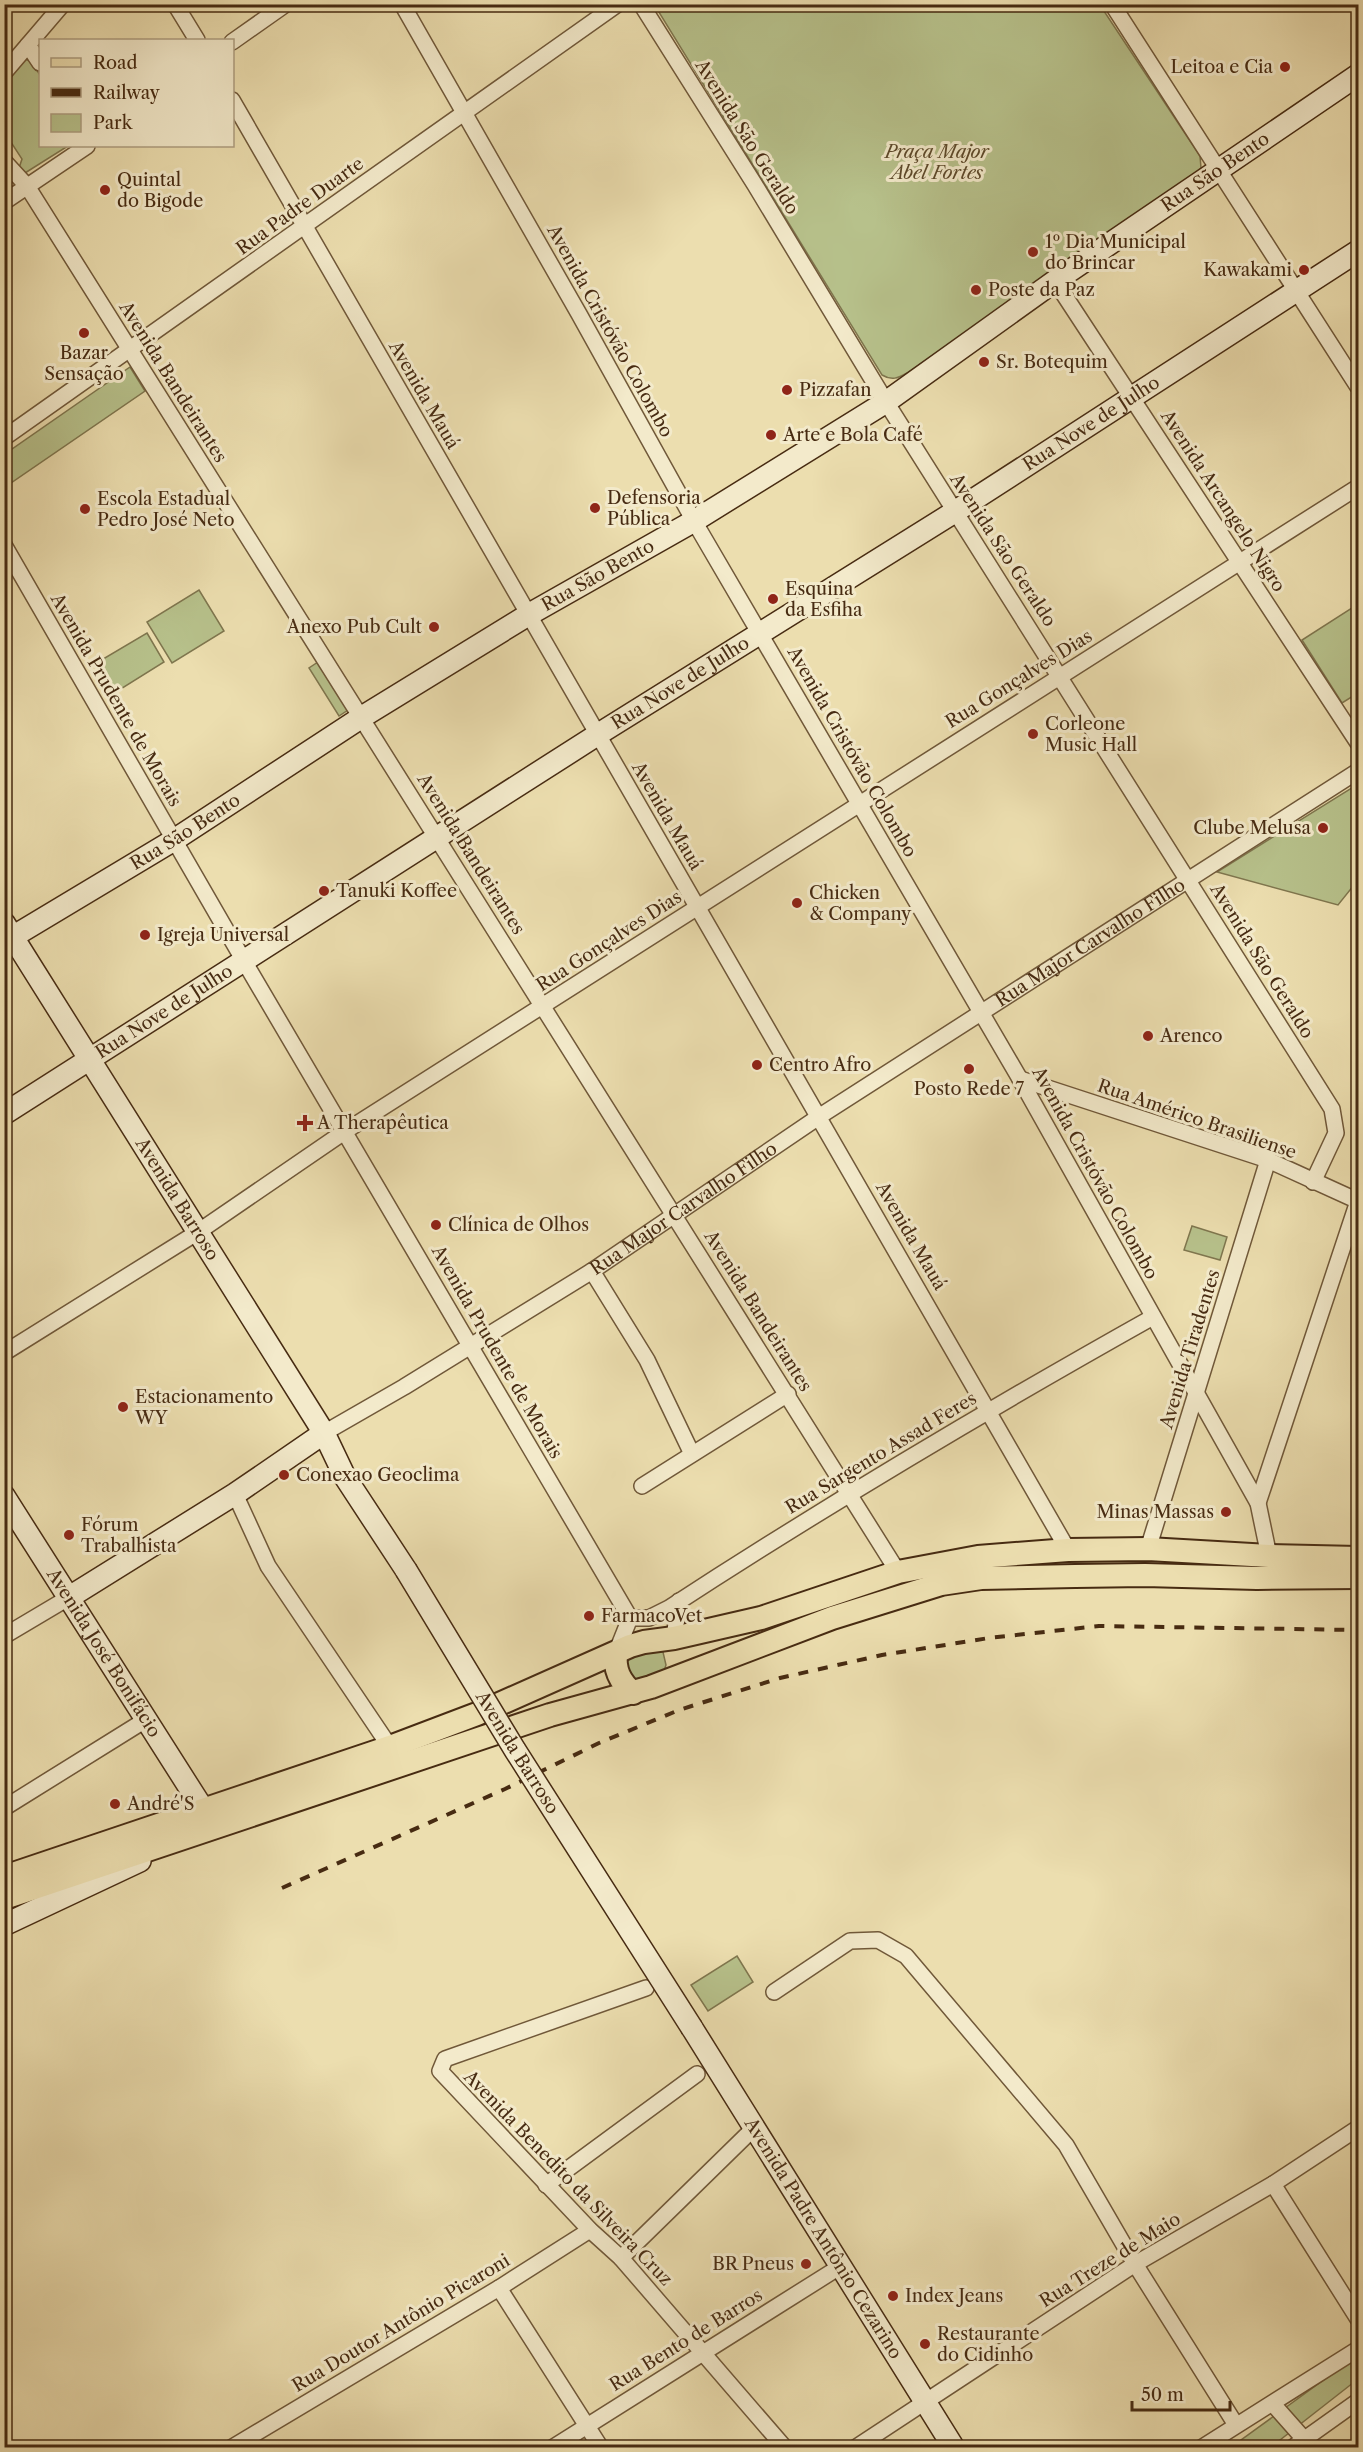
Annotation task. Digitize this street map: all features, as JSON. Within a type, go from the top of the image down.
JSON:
[{"type":"main road","points":[[4,1877],[390,1747],[477,1714],[644,1642],[674,1638],[760,1618],[898,1572],[978,1557],[1068,1550],[1148,1549],[1269,1556],[1359,1557]]},
{"type":"main road","points":[[4,1898],[550,1715],[633,1693],[832,1617],[941,1584],[981,1578],[1145,1575],[1257,1578],[1359,1577]]},
{"type":"main road","points":[[671,1679],[676,1659],[674,1638]]},
{"type":"main road","points":[[616,1653],[616,1670],[624,1685],[633,1693]]},
{"type":"street","points":[[4,73],[63,4]]},
{"type":"street","points":[[175,4],[196,39]]},
{"type":"street","points":[[234,41],[286,4]]},
{"type":"street","name":"Avenida Cristóvão Colombo","points":[[402,4],[694,521],[1020,1079],[1258,1503],[1269,1556]]},
{"type":"street","name":"Rua Padre Duarte","points":[[4,438],[618,4]]},
{"type":"street","name":"Avenida São Geraldo","points":[[641,4],[755,184],[886,402],[1332,1109],[1336,1132],[1313,1182]]},
{"type":"street","points":[[1112,4],[1359,387]]},
{"type":"street","points":[[28,45],[39,62]]},
{"type":"street","name":"Rua São Bento","points":[[7,934],[174,840],[362,717],[528,615],[694,521],[886,402],[1055,281],[1359,75]]},
{"type":"street","name":"Avenida Mauá","points":[[234,103],[697,908],[989,1409],[1068,1550]]},
{"type":"street","points":[[4,202],[86,147]]},
{"type":"street","name":"Avenida Bandeirantes","points":[[4,161],[27,186],[850,1492],[898,1572]]},
{"type":"street","name":"Rua Nove de Julho","points":[[4,1114],[438,839],[597,735],[1133,399],[1359,251]]},
{"type":"street","name":"Avenida Arcangelo Nigro","points":[[1055,281],[1359,743]]},
{"type":"street","name":"Rua Gonçalves Dias","points":[[4,1353],[198,1232],[344,1132],[1359,487]]},
{"type":"street","name":"Avenida Prudente de Morais","points":[[4,545],[244,961],[630,1618]]},
{"type":"street","name":"Rua Major Carvalho Filho","points":[[4,1636],[235,1494],[301,1448],[592,1271],[820,1116],[1359,771]]},
{"type":"street","name":"Avenida Barroso","points":[[7,934],[90,1059],[324,1434],[345,1477],[406,1570],[515,1750],[692,2028]]},
{"type":"street","name":"Rua Américo Brasiliense","points":[[1020,1079],[1268,1160],[1359,1201]]},
{"type":"street","name":"Avenida Tiradentes","points":[[1148,1549],[1268,1160]]},
{"type":"street","points":[[1258,1503],[1359,1201]]},
{"type":"street","points":[[592,1271],[647,1360],[692,1454]]},
{"type":"street","name":"Rua Sargento Assad Feres","points":[[630,1618],[649,1618],[679,1601],[850,1492],[989,1409],[1153,1317]]},
{"type":"street","points":[[642,1486],[788,1394]]},
{"type":"street","name":"Avenida Barroso","points":[[301,1448],[321,1457],[345,1477]]},
{"type":"street","points":[[235,1494],[268,1566],[390,1747]]},
{"type":"street","name":"Avenida José Bonifácio","points":[[4,1496],[203,1809]]},
{"type":"street","points":[[674,1638],[679,1601]]},
{"type":"street","points":[[616,1653],[630,1618]]},
{"type":"street","points":[[4,1808],[147,1719]]},
{"type":"street","points":[[4,1925],[185,1839]]},
{"type":"street","points":[[774,1992],[850,1941],[878,1940],[906,1956],[1066,2145],[1135,2264],[1236,2425]]},
{"type":"street","name":"Avenida Benedito da Silveira Cruz","points":[[646,1988],[445,2059],[440,2071],[546,2185],[621,2258],[785,2448]]},
{"type":"street","name":"Avenida Padre Antônio Cezarino","points":[[692,2028],[954,2448]]},
{"type":"street","points":[[546,2185],[697,2074]]},
{"type":"street","points":[[621,2258],[755,2127]]},
{"type":"street","name":"Rua Treze de Maio","points":[[855,2448],[1135,2264],[1274,2184],[1359,2128]]},
{"type":"street","points":[[1274,2184],[1359,2319]]},
{"type":"street","name":"Rua Doutor Antônio Picaroni","points":[[231,2448],[499,2288],[590,2230]]},
{"type":"street","name":"Rua Bento de Barros","points":[[552,2448],[841,2266]]},
{"type":"street","points":[[499,2288],[601,2448]]},
{"type":"street","points":[[1201,2448],[1222,2442],[1236,2425],[1359,2349]]},
{"type":"street","points":[[1273,2404],[1298,2444],[1359,2401]]},
{"type":"green space","name":"Praça Major Abel Fortes","points":[[656,5],[1100,5],[1200,156],[1201,168],[1188,181],[907,373],[889,378],[882,375]]},
{"type":"green space","points":[[24,59],[31,61],[39,73],[39,147],[66,147],[25,173],[19,168],[22,159],[5,133],[5,82]]},
{"type":"green space","points":[[130,367],[145,391],[5,487],[5,454]]},
{"type":"green space","points":[[199,590],[224,631],[172,663],[147,622]]},
{"type":"green space","points":[[1358,604],[1358,693],[1342,703],[1302,640]]},
{"type":"green space","points":[[147,633],[164,662],[116,692],[98,662]]},
{"type":"green space","points":[[318,662],[348,710],[339,716],[309,668]]},
{"type":"green space","name":"Clube Melusa","points":[[1358,784],[1358,880],[1338,905],[1217,872]]},
{"type":"green space","points":[[1192,1226],[1227,1237],[1220,1260],[1184,1250]]},
{"type":"green space","points":[[656,1650],[663,1652],[666,1665],[664,1671],[635,1681],[625,1664],[634,1655]]},
{"type":"green space","points":[[737,1956],[753,1982],[708,2011],[691,1985]]},
{"type":"green space","points":[[1358,2355],[1358,2379],[1271,2447],[1230,2448]]},
{"type":"railway","points":[[282,1888],[505,1789],[599,1743],[679,1710],[780,1678],[882,1655],[989,1638],[1099,1626],[1358,1630]]},
{"type":"place","name":"Leitoa e Cia","points":[[1285,67]]},
{"type":"place","name":"Quintal do Bigode","points":[[105,190]]},
{"type":"place","name":"1º Dia Municipal do Brincar","points":[[1033,252]]},
{"type":"place","name":"Kawakami","points":[[1304,270]]},
{"type":"place","name":"Poste da Paz","points":[[976,290]]},
{"type":"place","name":"Bazar Sensação","points":[[84,333]]},
{"type":"place","name":"Sr. Botequim","points":[[984,362]]},
{"type":"place","name":"Pizzafan","points":[[787,390]]},
{"type":"place","name":"Arte e Bola Café","points":[[771,435]]},
{"type":"place","name":"Defensoria Pública","points":[[595,508]]},
{"type":"place","name":"Escola Estadual Pedro José Neto","points":[[85,509]]},
{"type":"place","name":"Esquina da Esfiha","points":[[773,599]]},
{"type":"place","name":"Anexo Pub Cult","points":[[434,627]]},
{"type":"place","name":"Corleone Music Hall","points":[[1033,734]]},
{"type":"place","name":"Clube Melusa","points":[[1323,828]]},
{"type":"place","name":"Tanuki Koffee","points":[[324,891]]},
{"type":"place","name":"Chicken & Company","points":[[797,903]]},
{"type":"place","name":"Igreja Universal","points":[[145,935]]},
{"type":"place","name":"Arenco","points":[[1148,1036]]},
{"type":"place","name":"Centro Afro","points":[[757,1065]]},
{"type":"place","name":"Posto Rede 7","points":[[969,1069]]},
{"type":"place","name":"A Therapêutica","points":[[305,1123]]},
{"type":"place","name":"Clínica de Olhos","points":[[436,1225]]},
{"type":"place","name":"Estacionamento WY","points":[[123,1407]]},
{"type":"place","name":"Conexao Geoclima","points":[[284,1475]]},
{"type":"place","name":"Minas Massas","points":[[1226,1512]]},
{"type":"place","name":"Fórum Trabalhista","points":[[69,1535]]},
{"type":"place","name":"FarmacoVet","points":[[589,1616]]},
{"type":"place","name":"André'S","points":[[115,1804]]},
{"type":"place","name":"BR Pneus","points":[[806,2264]]},
{"type":"place","name":"Index Jeans","points":[[893,2296]]},
{"type":"place","name":"Restaurante do Cidinho","points":[[925,2344]]}]
